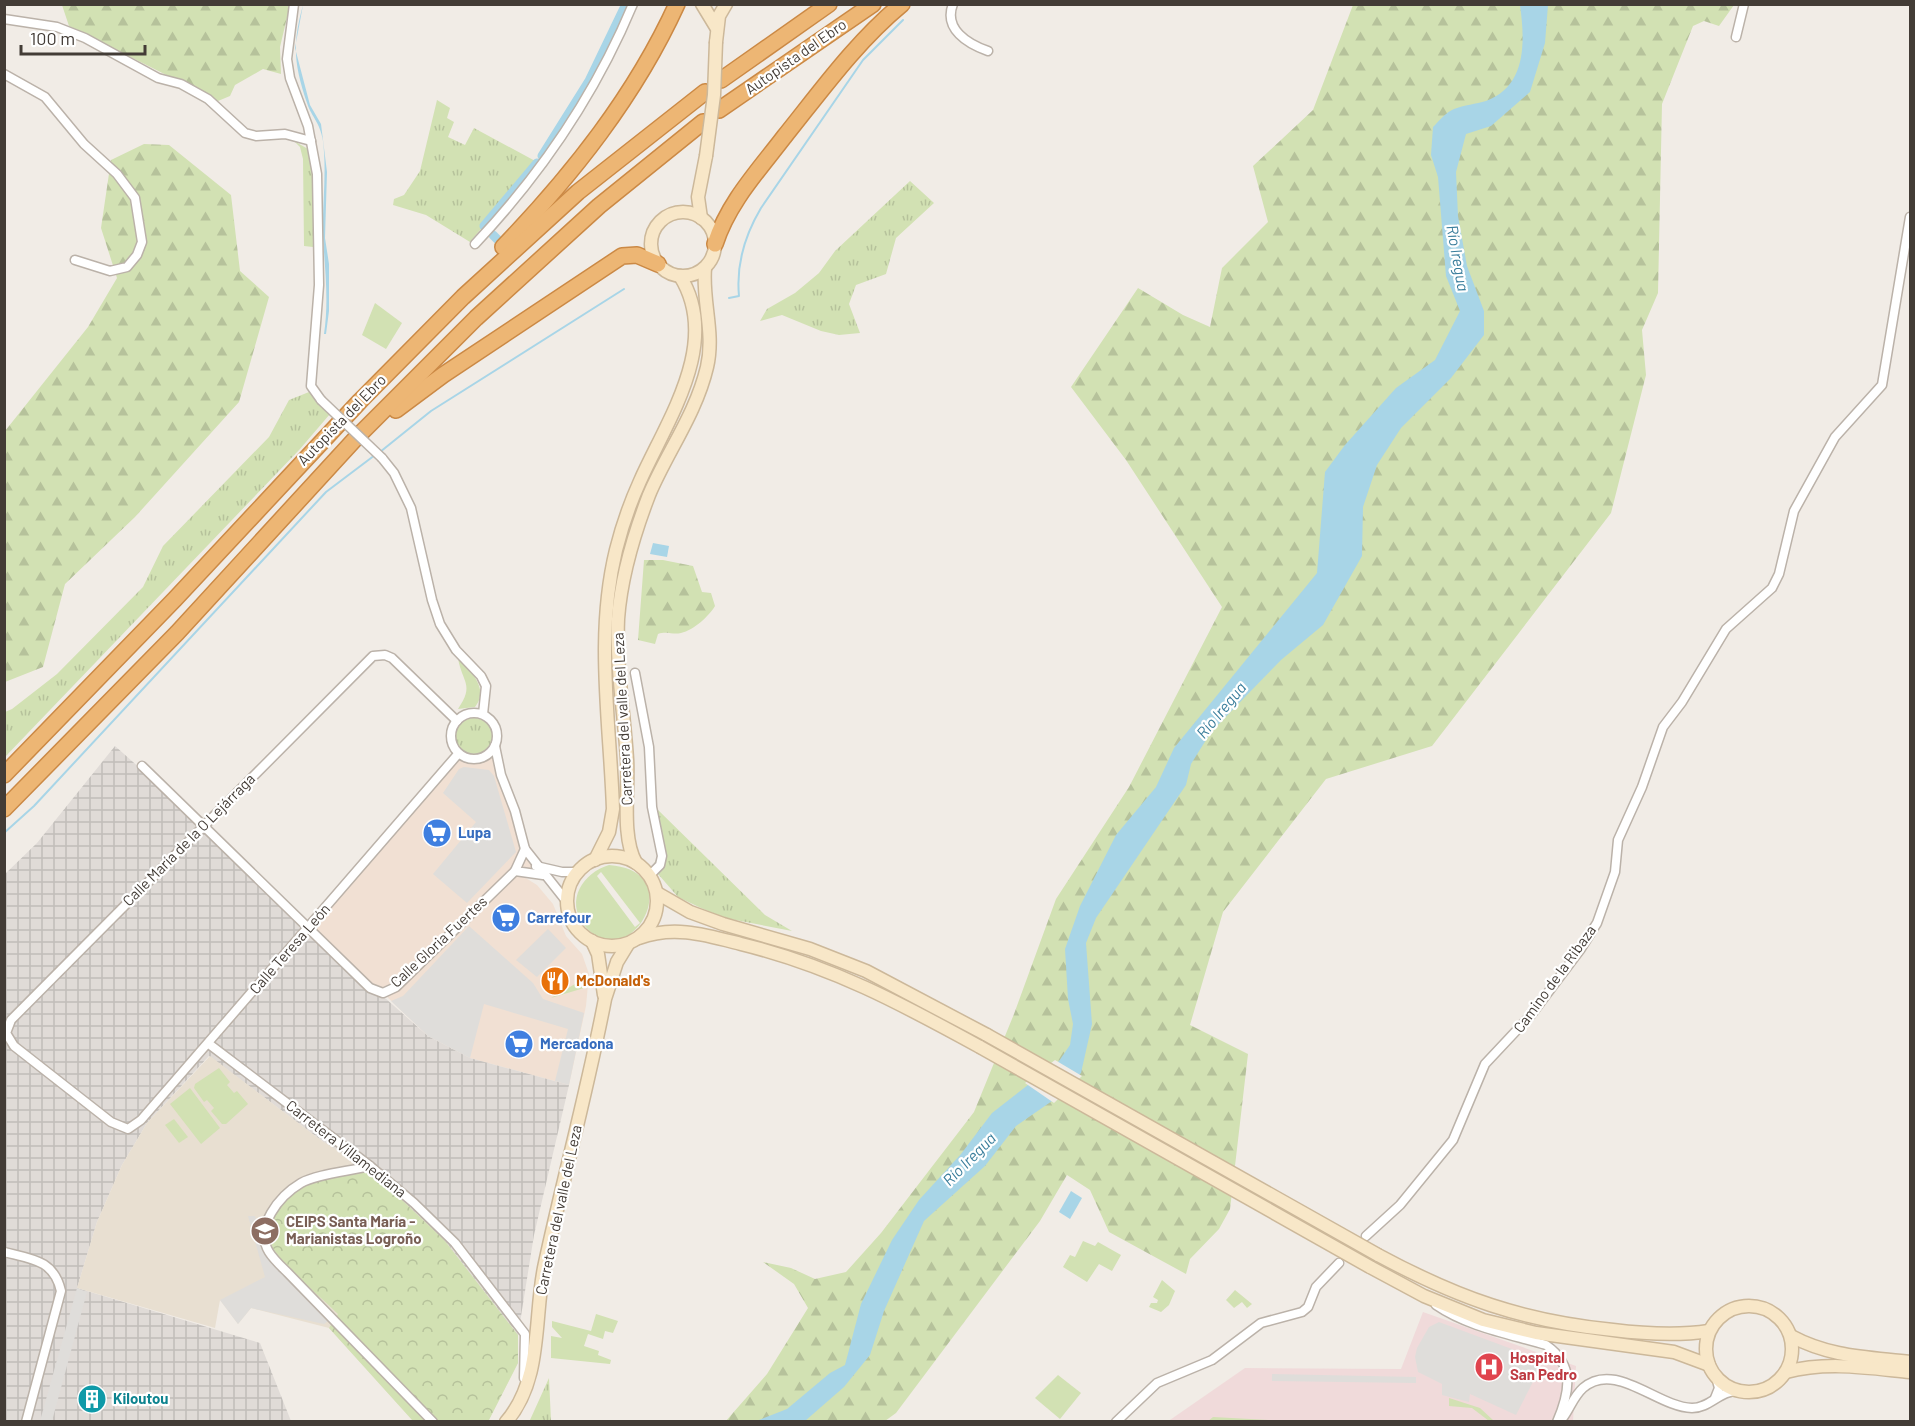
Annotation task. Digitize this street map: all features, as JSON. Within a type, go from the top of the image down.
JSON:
[{"type":"highway","points":[[274,492],[412,339],[530,219],[562,183],[626,95],[676,4]]},
{"type":"highway","name":"Autopista del Ebro","points":[[721,80],[829,4]]},
{"type":"highway","name":"Autopista del Ebro","points":[[719,110],[873,4]]},
{"type":"highway","points":[[715,244],[731,207],[769,156],[846,60],[902,4]]},
{"type":"highway","name":"Autopista del Ebro","points":[[4,776],[104,675],[360,401],[494,268],[618,158],[705,92]]},
{"type":"highway","name":"Autopista del Ebro","points":[[4,808],[91,723],[356,438],[506,290],[599,206],[703,122]]},
{"type":"highway","points":[[219,587],[364,439],[415,394],[622,256],[637,255],[658,264]]},
{"type":"main road","points":[[702,4],[716,27]]},
{"type":"main road","points":[[701,218],[698,197],[714,95],[716,27],[726,4]]},
{"type":"main road","points":[[686,212],[698,197]]},
{"type":"main road","points":[[686,212],[701,218],[710,227],[715,244],[713,256],[705,268],[692,275],[680,276],[667,272],[658,264],[651,246],[655,228],[670,215],[686,212]]},
{"type":"main road","name":"Carretera del valle del Leza","points":[[636,862],[629,847],[627,761],[619,681],[618,619],[626,568],[642,516],[654,485],[682,433],[707,367],[710,343],[705,268]]},
{"type":"main road","name":"Carretera del valle del Leza","points":[[595,860],[609,832],[613,809],[604,667],[605,608],[625,518],[678,403],[690,366],[693,348],[693,308],[689,292],[680,276]]},
{"type":"main road","points":[[633,941],[652,923],[658,903],[657,892],[649,876],[636,862],[620,857],[595,860],[579,872],[570,886],[567,902],[575,927],[592,941],[606,946],[633,941],[657,932],[703,934],[810,963],[888,997],[1424,1296],[1483,1320],[1511,1328],[1654,1348],[1709,1365]]},
{"type":"main road","points":[[657,892],[690,912],[810,949],[866,971],[987,1035],[1378,1255],[1441,1288],[1524,1317],[1569,1326],[1656,1335],[1709,1331]]},
{"type":"main road","name":"Carretera del valle del Leza","points":[[592,941],[597,954],[605,999]]},
{"type":"main road","name":"Carretera del valle del Leza","points":[[508,1420],[522,1392],[536,1344],[544,1266],[605,999],[616,962],[633,941]]},
{"type":"main road","points":[[1746,1305],[1758,1306],[1778,1316],[1791,1336],[1793,1354],[1786,1372],[1778,1382],[1766,1389],[1739,1391],[1726,1386],[1716,1377],[1709,1365],[1706,1354],[1709,1331],[1724,1313],[1746,1305]]},
{"type":"main road","points":[[1791,1336],[1814,1348],[1833,1353],[1911,1362]]},
{"type":"main road","points":[[1786,1372],[1809,1366],[1911,1372]]},
{"type":"street","points":[[294,4],[287,59],[290,78],[311,141],[317,174],[319,285],[311,386],[321,400],[382,458],[394,473],[411,508],[432,600],[440,624],[456,650],[481,676],[486,686],[483,714]]},
{"type":"street","points":[[475,244],[522,191],[562,138],[607,60],[633,4]]},
{"type":"street","points":[[953,4],[950,11],[957,34],[988,51]]},
{"type":"street","points":[[1736,37],[1744,4]]},
{"type":"street","points":[[4,19],[57,27],[85,38],[158,78],[181,84],[208,99],[245,133],[256,136],[285,134],[311,141]]},
{"type":"street","points":[[4,74],[45,97],[84,144],[117,174],[135,198],[141,242],[137,255],[127,267],[111,272],[75,260]]},
{"type":"street","name":"Camino de la Ribaza","points":[[1366,1236],[1400,1205],[1450,1143],[1485,1064],[1531,1015],[1580,950],[1597,923],[1615,872],[1618,840],[1642,787],[1663,727],[1726,629],[1772,588],[1779,574],[1794,511],[1835,437],[1882,385],[1911,217]]},
{"type":"street","name":"Calle María de la O Lejárraga","points":[[114,1124],[14,1046],[6,1033],[11,1020],[367,661],[380,655],[392,658],[457,721]]},
{"type":"street","points":[[635,673],[649,747],[652,807],[662,856],[660,865],[649,876]]},
{"type":"street","points":[[498,763],[482,758],[472,760],[458,754],[451,741],[453,727],[457,721],[466,715],[483,714],[495,726],[498,763],[506,793],[515,811],[525,849],[536,866],[567,902]]},
{"type":"street","points":[[482,758],[495,747]]},
{"type":"street","name":"Calle Teresa León","points":[[114,1124],[128,1129],[141,1120],[458,754]]},
{"type":"street","points":[[142,766],[307,929]]},
{"type":"street","points":[[525,849],[515,871],[544,876]]},
{"type":"street","points":[[536,866],[562,872],[579,872]]},
{"type":"street","name":"Calle Gloria Fuertes","points":[[307,929],[370,988],[383,993],[396,987],[515,871]]},
{"type":"street","name":"Carretera Villamediana","points":[[208,1044],[370,1166],[414,1203],[455,1243],[525,1334],[526,1358],[522,1392]]},
{"type":"street","points":[[370,1166],[302,1182],[278,1203],[264,1225],[270,1253],[433,1422]]},
{"type":"street","points":[[4,1252],[47,1266],[55,1273],[61,1291],[26,1422]]},
{"type":"street","points":[[1116,1422],[1156,1383],[1212,1360],[1261,1323],[1302,1312],[1308,1307],[1316,1287],[1338,1264]]},
{"type":"street","points":[[1424,1296],[1450,1315],[1546,1345],[1556,1352],[1566,1366],[1569,1383],[1562,1420]]},
{"type":"street","points":[[1710,1402],[1719,1391],[1716,1377]]},
{"type":"street","points":[[1562,1420],[1581,1390],[1592,1382],[1602,1380],[1614,1380],[1684,1407],[1700,1407],[1725,1393],[1739,1391]]},
{"type":"shaded area","points":[[115,746],[204,825],[307,929],[428,1036],[470,1058],[569,1085],[534,1235],[518,1335],[445,1241],[378,1177],[322,1141],[209,1056],[147,1123],[122,1165],[97,1222],[77,1288],[260,1343],[291,1421],[5,1422],[5,874],[37,843]]},
{"type":"shaded area","points":[[491,752],[497,755],[536,866],[516,872],[537,885],[553,904],[566,936],[582,954],[589,974],[586,1006],[569,1085],[470,1058],[428,1036],[383,993],[370,988],[307,929],[458,754],[472,760],[479,760]]},
{"type":"shaded area","points":[[464,767],[489,770],[494,776],[516,852],[467,903],[433,874],[476,822],[443,793],[459,769]]},
{"type":"shaded area","points":[[469,926],[533,983],[543,999],[584,1013],[569,1085],[555,1081],[568,1029],[484,1004],[470,1058],[428,1036],[391,1001],[403,996]]},
{"type":"shaded area","points":[[548,929],[566,948],[537,977],[516,960]]},
{"type":"shaded area","name":"CEIPS Santa María - Marianistas Logroño","points":[[210,1056],[322,1141],[359,1163],[358,1172],[378,1177],[445,1241],[518,1335],[518,1363],[488,1421],[413,1421],[329,1328],[251,1308],[238,1324],[220,1300],[215,1328],[77,1288],[97,1222],[122,1165],[147,1123]]},
{"type":"shaded area","points":[[248,1216],[255,1216],[265,1253],[331,1319],[324,1324],[251,1308],[238,1324],[220,1300],[265,1277]]},
{"type":"shaded area","points":[[77,1288],[87,1292],[52,1421],[40,1421]]},
{"type":"shaded area","name":"Hospital San Pedro","points":[[1423,1312],[1576,1366],[1573,1421],[1167,1422],[1245,1368],[1401,1369]]},
{"type":"shaded area","points":[[1439,1322],[1536,1358],[1539,1366],[1538,1372],[1516,1415],[1470,1394],[1469,1402],[1442,1395],[1442,1384],[1418,1372],[1415,1357],[1417,1348],[1429,1327]]},
{"type":"shaded area","points":[[1272,1374],[1416,1377],[1416,1383],[1272,1381]]},
{"type":"green space","points":[[62,5],[290,5],[280,47],[281,74],[263,69],[235,85],[230,96],[218,101],[69,26]]},
{"type":"green space","points":[[1353,5],[1734,5],[1719,26],[1704,21],[1693,26],[1662,104],[1658,293],[1642,330],[1646,375],[1611,513],[1432,746],[1326,779],[1223,912],[1190,1025],[1248,1054],[1230,1209],[1219,1229],[1190,1259],[1186,1274],[1109,1232],[1090,1190],[1067,1175],[1040,1221],[896,1413],[885,1421],[725,1422],[767,1374],[808,1308],[794,1284],[763,1262],[791,1268],[815,1279],[846,1272],[881,1233],[974,1112],[1014,1014],[1056,899],[1129,787],[1222,607],[1126,460],[1071,387],[1138,288],[1183,315],[1210,327],[1222,268],[1268,222],[1253,166],[1313,110]]},
{"type":"green space","points":[[437,100],[450,108],[447,118],[454,122],[448,137],[465,145],[474,128],[537,162],[470,242],[426,215],[393,205],[394,199],[404,195],[420,171]]},
{"type":"green space","points":[[294,141],[308,149],[311,161],[314,198],[313,247],[304,246],[303,159],[300,147]]},
{"type":"green space","points":[[144,144],[169,145],[231,195],[240,271],[269,297],[239,402],[135,517],[65,584],[43,667],[5,682],[5,431],[88,327],[117,278],[101,228],[111,160]]},
{"type":"green space","points":[[910,181],[934,203],[896,238],[886,274],[856,285],[849,304],[860,333],[839,335],[821,331],[782,315],[760,321],[767,309],[795,293],[819,273],[835,251]]},
{"type":"green space","points":[[375,303],[402,323],[386,349],[362,335]]},
{"type":"green space","points":[[309,392],[317,403],[330,414],[300,449],[5,757],[5,712],[57,674],[143,587],[163,546],[269,437],[289,400]]},
{"type":"green space","points":[[644,560],[663,560],[693,566],[702,592],[711,593],[715,606],[701,622],[691,629],[678,633],[658,634],[655,644],[638,640]]},
{"type":"green space","points":[[458,658],[477,680],[480,693],[475,707],[458,709],[467,688]]},
{"type":"green space","points":[[474,718],[481,719],[487,724],[492,730],[492,744],[487,750],[481,755],[474,756],[467,755],[461,750],[456,744],[455,737],[456,730],[461,724],[467,719]]},
{"type":"green space","points":[[656,808],[765,915],[792,931],[725,918],[678,897],[652,867],[660,853]]},
{"type":"green space","points":[[609,865],[634,872],[647,885],[649,901],[644,918],[633,932],[618,940],[601,938],[584,925],[576,906],[577,897],[585,881]],"holes":[[[601,872],[640,923],[635,927],[597,876]]]},
{"type":"green space","points":[[575,984],[584,988],[551,998]]},
{"type":"green space","points":[[219,1068],[230,1082],[227,1085],[234,1093],[237,1091],[248,1104],[226,1124],[222,1124],[211,1111],[214,1108],[207,1100],[204,1102],[194,1088],[195,1084]]},
{"type":"green space","points":[[190,1088],[220,1128],[201,1144],[170,1104]]},
{"type":"green space","points":[[174,1119],[188,1137],[179,1143],[165,1125]]},
{"type":"green space","points":[[365,1171],[378,1177],[445,1241],[518,1335],[518,1363],[488,1422],[413,1421],[329,1328],[338,1314],[293,1272],[273,1248],[270,1226],[274,1216],[289,1198],[319,1180]]},
{"type":"green space","points":[[1083,1241],[1095,1246],[1098,1242],[1121,1255],[1112,1271],[1099,1264],[1087,1282],[1063,1267],[1070,1255],[1075,1257]]},
{"type":"green space","points":[[1162,1280],[1175,1291],[1169,1305],[1161,1312],[1149,1307],[1151,1303],[1157,1303],[1158,1300],[1153,1297]]},
{"type":"green space","points":[[1235,1290],[1252,1304],[1247,1308],[1242,1302],[1234,1308],[1226,1300]]},
{"type":"green space","points":[[596,1314],[618,1321],[613,1333],[605,1331],[603,1339],[588,1334],[584,1346],[599,1351],[598,1355],[611,1360],[610,1364],[551,1358],[551,1336],[562,1338],[552,1327],[552,1321],[591,1331]]},
{"type":"green space","points":[[1058,1375],[1081,1393],[1060,1419],[1035,1398]]},
{"type":"green space","points":[[549,1378],[551,1421],[527,1421],[530,1420]]},
{"type":"green space","points":[[1449,1398],[1480,1408],[1494,1421],[1489,1421],[1472,1408],[1449,1406]]},
{"type":"green space","points":[[1213,1417],[1269,1420],[1269,1422],[1207,1422]]},
{"type":"water","points":[[303,5],[296,42],[299,19]]},
{"type":"water","name":"Río Iregua","points":[[1520,5],[1548,5],[1545,43],[1530,92],[1491,126],[1466,134],[1456,172],[1458,216],[1467,266],[1484,311],[1484,335],[1451,378],[1401,428],[1377,465],[1363,507],[1362,556],[1323,625],[1281,660],[1211,732],[1191,764],[1186,785],[1096,918],[1086,943],[1092,1024],[1081,1073],[1052,1101],[1016,1126],[985,1166],[924,1221],[884,1311],[870,1355],[844,1387],[805,1421],[754,1422],[787,1409],[830,1373],[845,1365],[861,1304],[892,1240],[919,1200],[961,1154],[992,1113],[1059,1061],[1070,1045],[1073,1024],[1068,999],[1065,949],[1080,906],[1116,835],[1156,787],[1174,748],[1317,573],[1325,472],[1345,445],[1396,388],[1435,360],[1460,311],[1446,276],[1438,177],[1431,155],[1433,127],[1451,110],[1486,101],[1509,85],[1516,74],[1522,47]]},
{"type":"water","points":[[296,52],[310,105],[321,124],[327,172],[325,238],[329,264],[329,311],[326,334],[324,334],[326,298],[323,237],[325,165],[323,141],[303,89]]},
{"type":"water","points":[[653,543],[669,546],[667,557],[650,554]]},
{"type":"water","points":[[1071,1191],[1082,1198],[1070,1219],[1059,1212]]},
{"type":"pier","points":[[1055,1060],[1082,1076],[1054,1103],[1025,1083]]},
{"type":"waterway","points":[[542,156],[589,81],[626,4]]},
{"type":"waterway","points":[[729,298],[739,296],[740,262],[750,229],[761,208],[863,60],[903,20]]},
{"type":"waterway","points":[[484,226],[537,163]]},
{"type":"waterway","points":[[493,235],[498,240]]},
{"type":"waterway","points":[[380,452],[431,411],[624,289]]},
{"type":"waterway","points":[[4,833],[34,806],[326,492],[375,455]]},
{"type":"place","name":"Lupa","points":[[437,833]]},
{"type":"place","name":"Carrefour","points":[[506,918]]},
{"type":"place","name":"McDonald's","points":[[555,981]]},
{"type":"place","name":"Mercadona","points":[[519,1044]]},
{"type":"place","name":"CEIPS Santa María - Marianistas Logroño","points":[[265,1231]]},
{"type":"place","name":"Hospital San Pedro","points":[[1489,1367]]},
{"type":"place","name":"Kiloutou","points":[[92,1399]]}]
